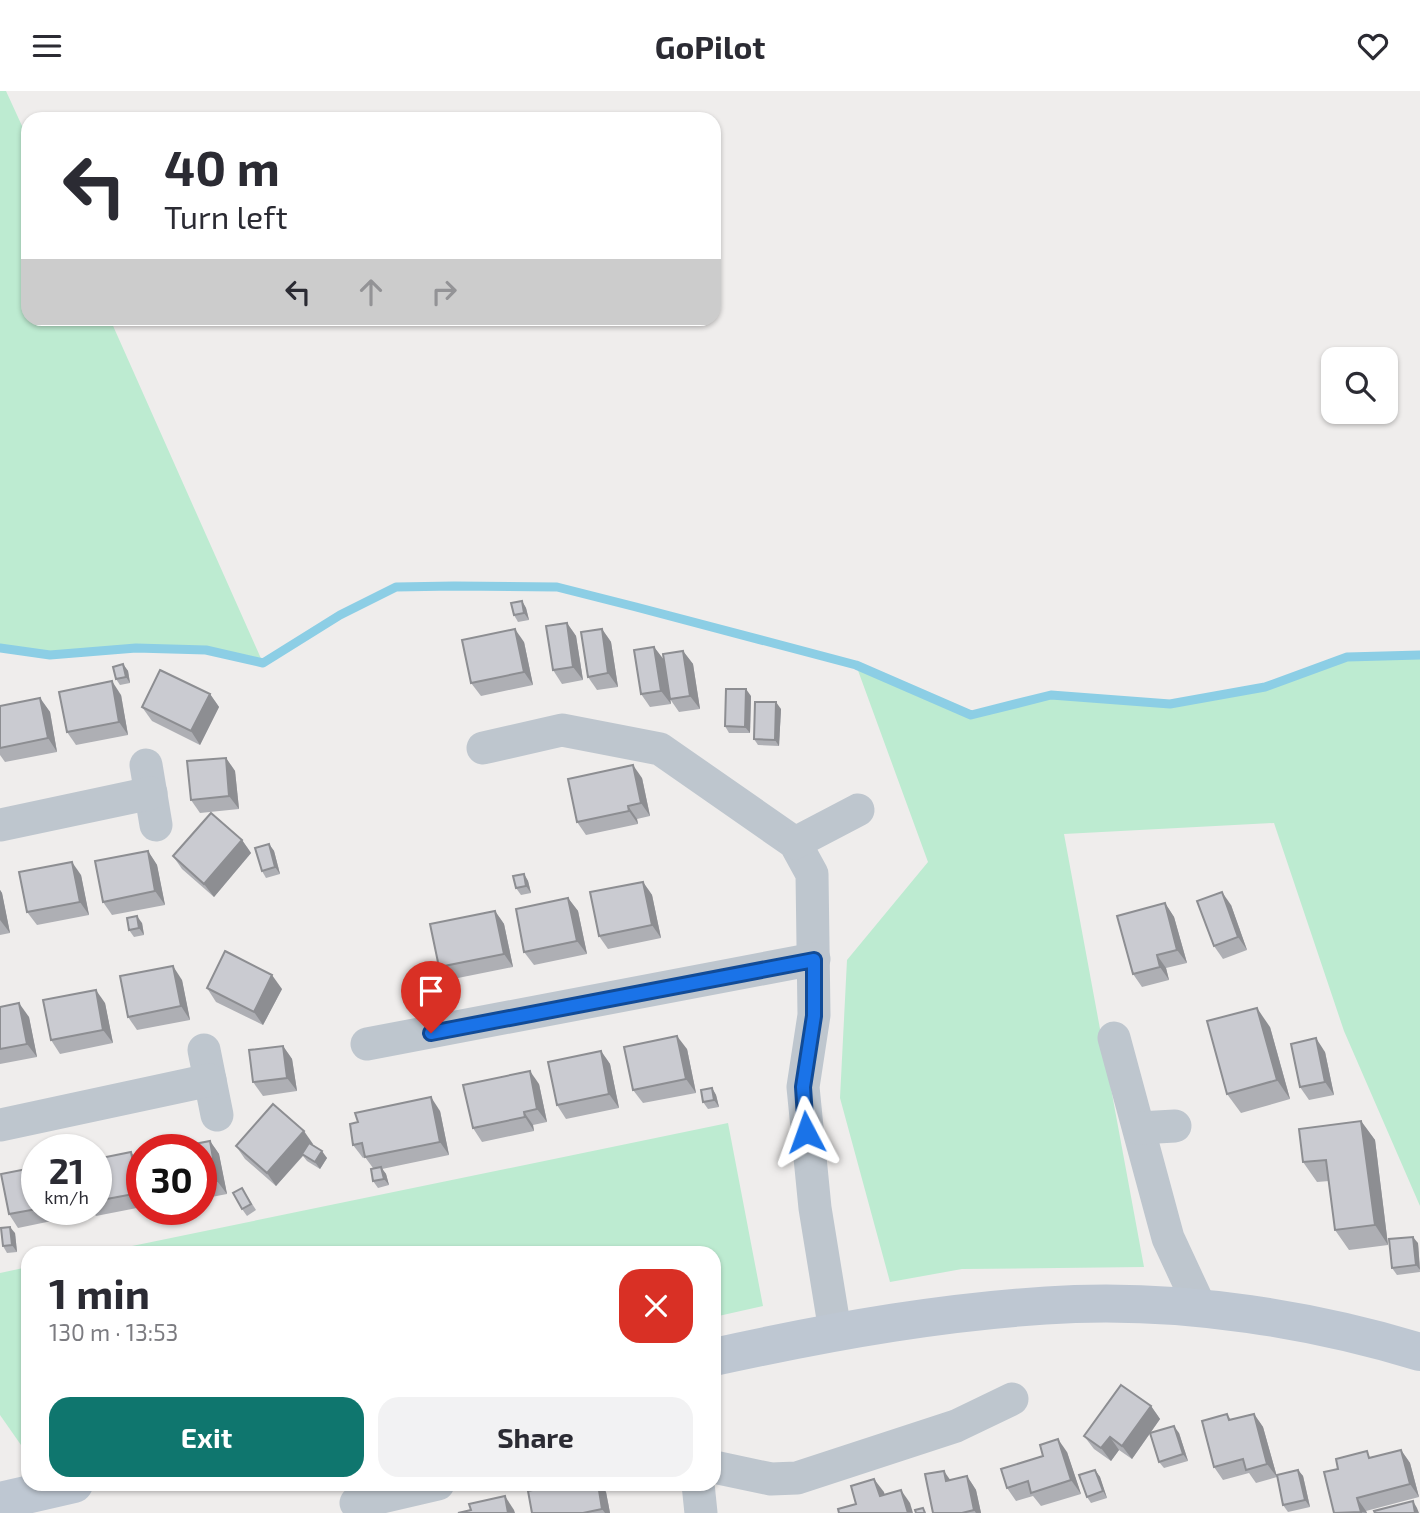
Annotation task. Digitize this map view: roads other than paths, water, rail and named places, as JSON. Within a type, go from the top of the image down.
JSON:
[{"type":"street","points":[[483,748],[562,730],[660,749],[795,843],[812,874],[814,1016],[803,1087],[814,1196],[835,1331]]},
{"type":"street","points":[[0,825],[151,794]]},
{"type":"street","points":[[795,843],[858,810]]},
{"type":"street","points":[[367,1044],[814,960]]},
{"type":"street","points":[[1114,1038],[1168,1238],[1202,1309]]},
{"type":"street","points":[[0,1125],[207,1065],[217,1115]]},
{"type":"street","points":[[1139,1128],[1175,1126]]},
{"type":"street","points":[[721,1355],[835,1331],[993,1310],[1075,1304],[1142,1304],[1202,1309],[1295,1323],[1420,1352]]},
{"type":"street","points":[[721,1468],[771,1479],[797,1478],[956,1426],[1012,1399]]},
{"type":"street","points":[[0,1501],[44,1491]]},
{"type":"street","points":[[356,1503],[408,1491]]},
{"type":"street","points":[[699,1491],[701,1513]]},
{"type":"waterway","points":[[0,648],[50,655],[136,648],[206,650],[263,663],[340,615],[396,587],[454,586],[557,587],[856,665],[971,715],[1051,695],[1170,704],[1265,687],[1347,657],[1420,655]]}]
